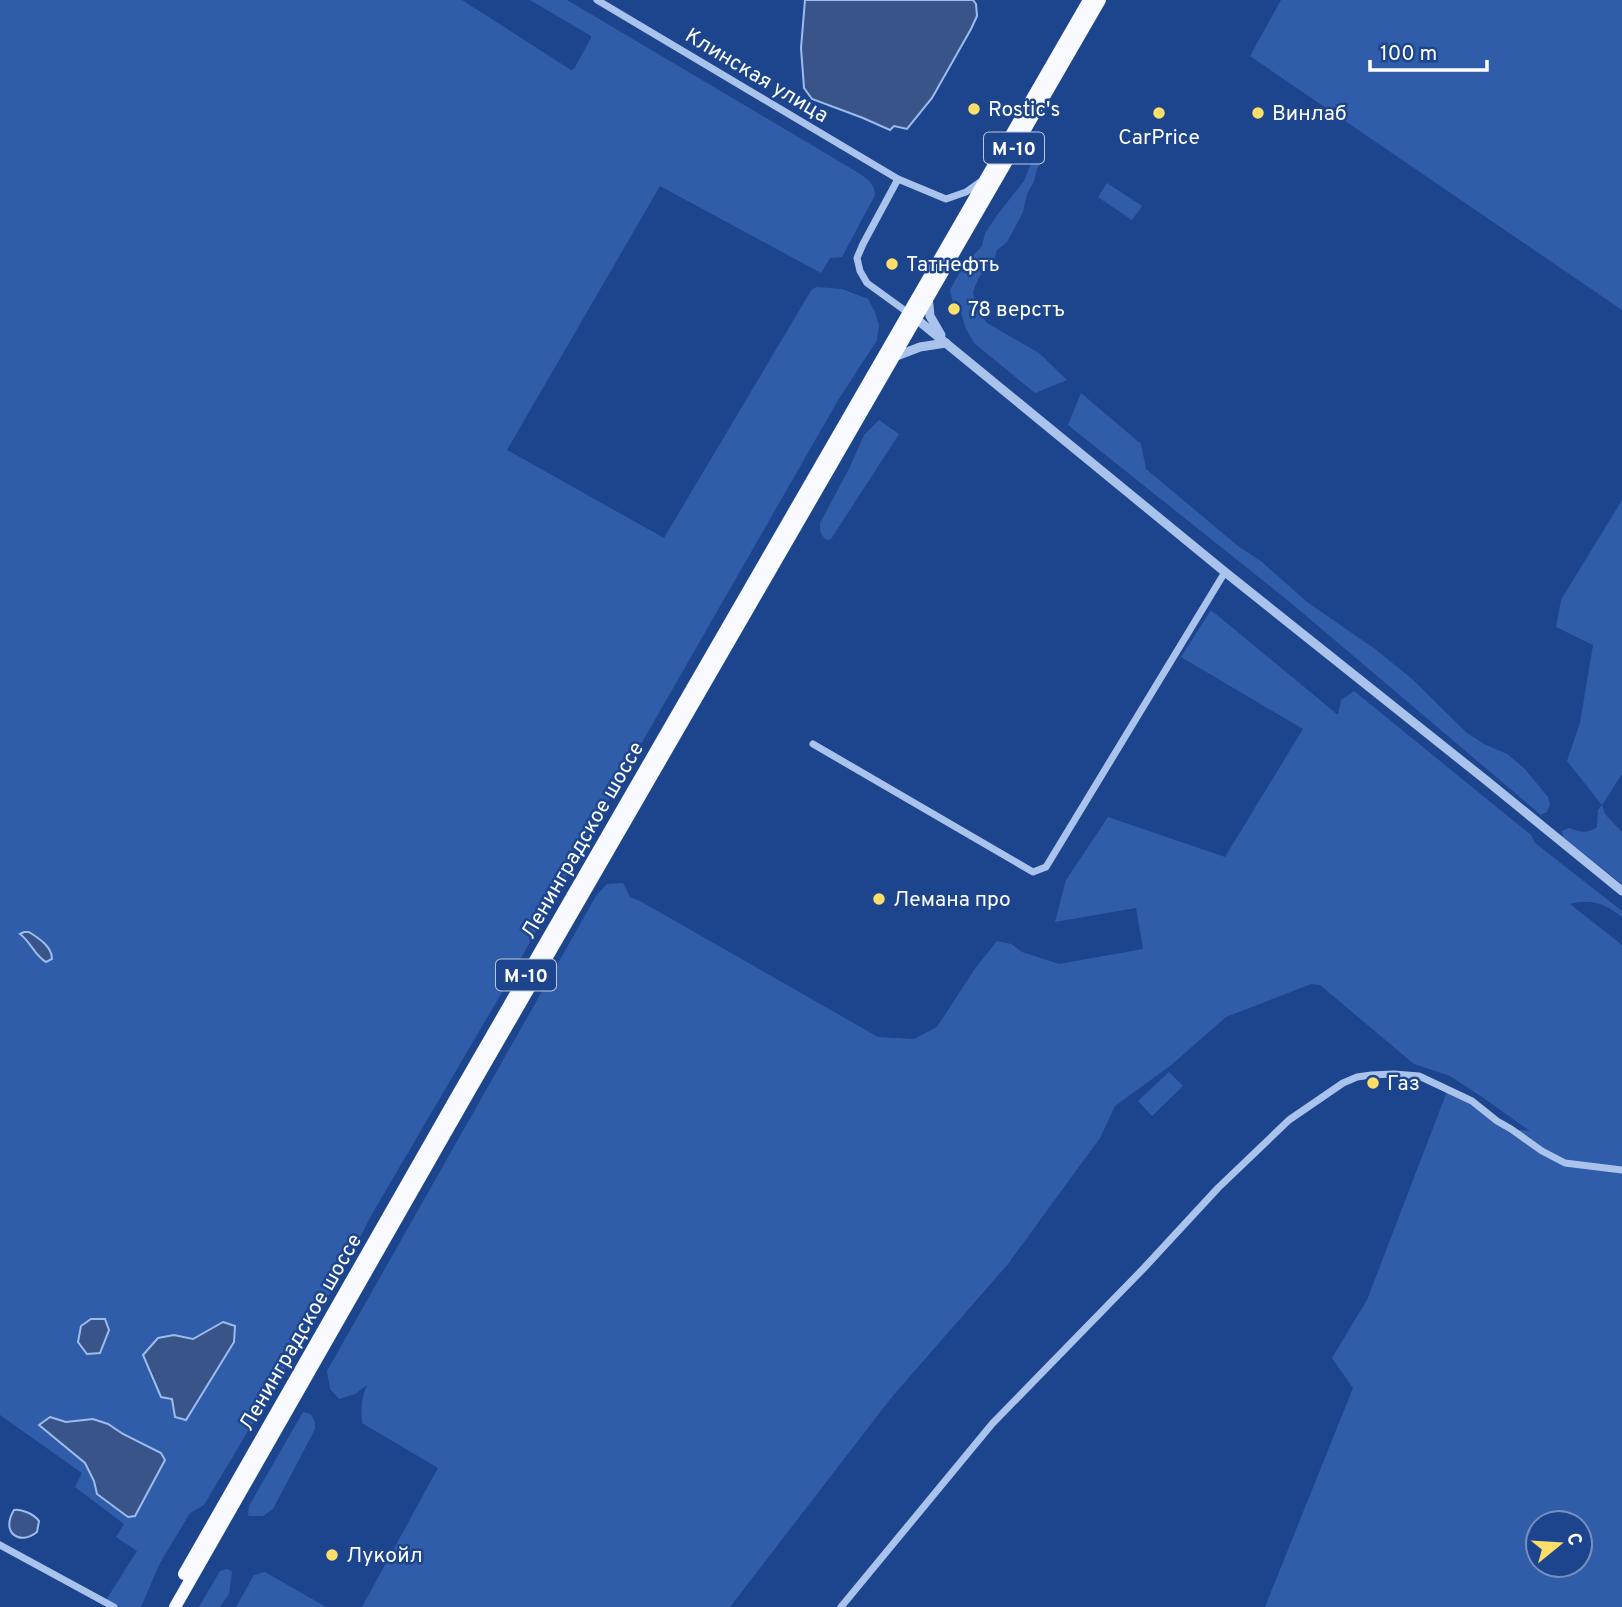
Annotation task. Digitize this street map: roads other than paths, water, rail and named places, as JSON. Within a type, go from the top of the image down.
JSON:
[{"type":"highway","name":"М-10","points":[[911,315],[1089,0]]},
{"type":"highway","name":"М-10","points":[[911,315],[928,296],[1100,0]]},
{"type":"highway","name":"Ленинградское шоссе","points":[[175,1607],[894,357],[911,315]]},
{"type":"highway","name":"Ленинградское шоссе","points":[[165,1607],[810,484],[911,315]]},
{"type":"street","name":"Клинская улица","points":[[597,0],[898,179],[946,199],[966,192],[987,177]]},
{"type":"street","points":[[898,179],[858,258],[860,271],[867,283],[946,343],[1225,572],[1622,891]]},
{"type":"street","points":[[928,296],[930,316],[946,343]]},
{"type":"street","points":[[894,357],[920,347],[946,343]]},
{"type":"street","points":[[813,744],[1033,872],[1046,867],[1225,572]]},
{"type":"street","points":[[841,1607],[992,1424],[1218,1188],[1289,1120],[1343,1083],[1371,1074],[1419,1076],[1472,1101],[1542,1151],[1565,1163],[1622,1170]]},
{"type":"street","points":[[0,1545],[114,1607]]},
{"type":"place","name":"Rostic's","points":[[974,109]]},
{"type":"place","name":"CarPrice","points":[[1159,113]]},
{"type":"place","name":"Винлаб","points":[[1258,113]]},
{"type":"place","name":"Татнефть","points":[[892,264]]},
{"type":"place","name":"78 верстъ","points":[[954,309]]},
{"type":"place","name":"Лемана про","points":[[879,899]]},
{"type":"place","name":"Газ","points":[[1373,1083]]},
{"type":"place","name":"Лукойл","points":[[332,1555]]}]
